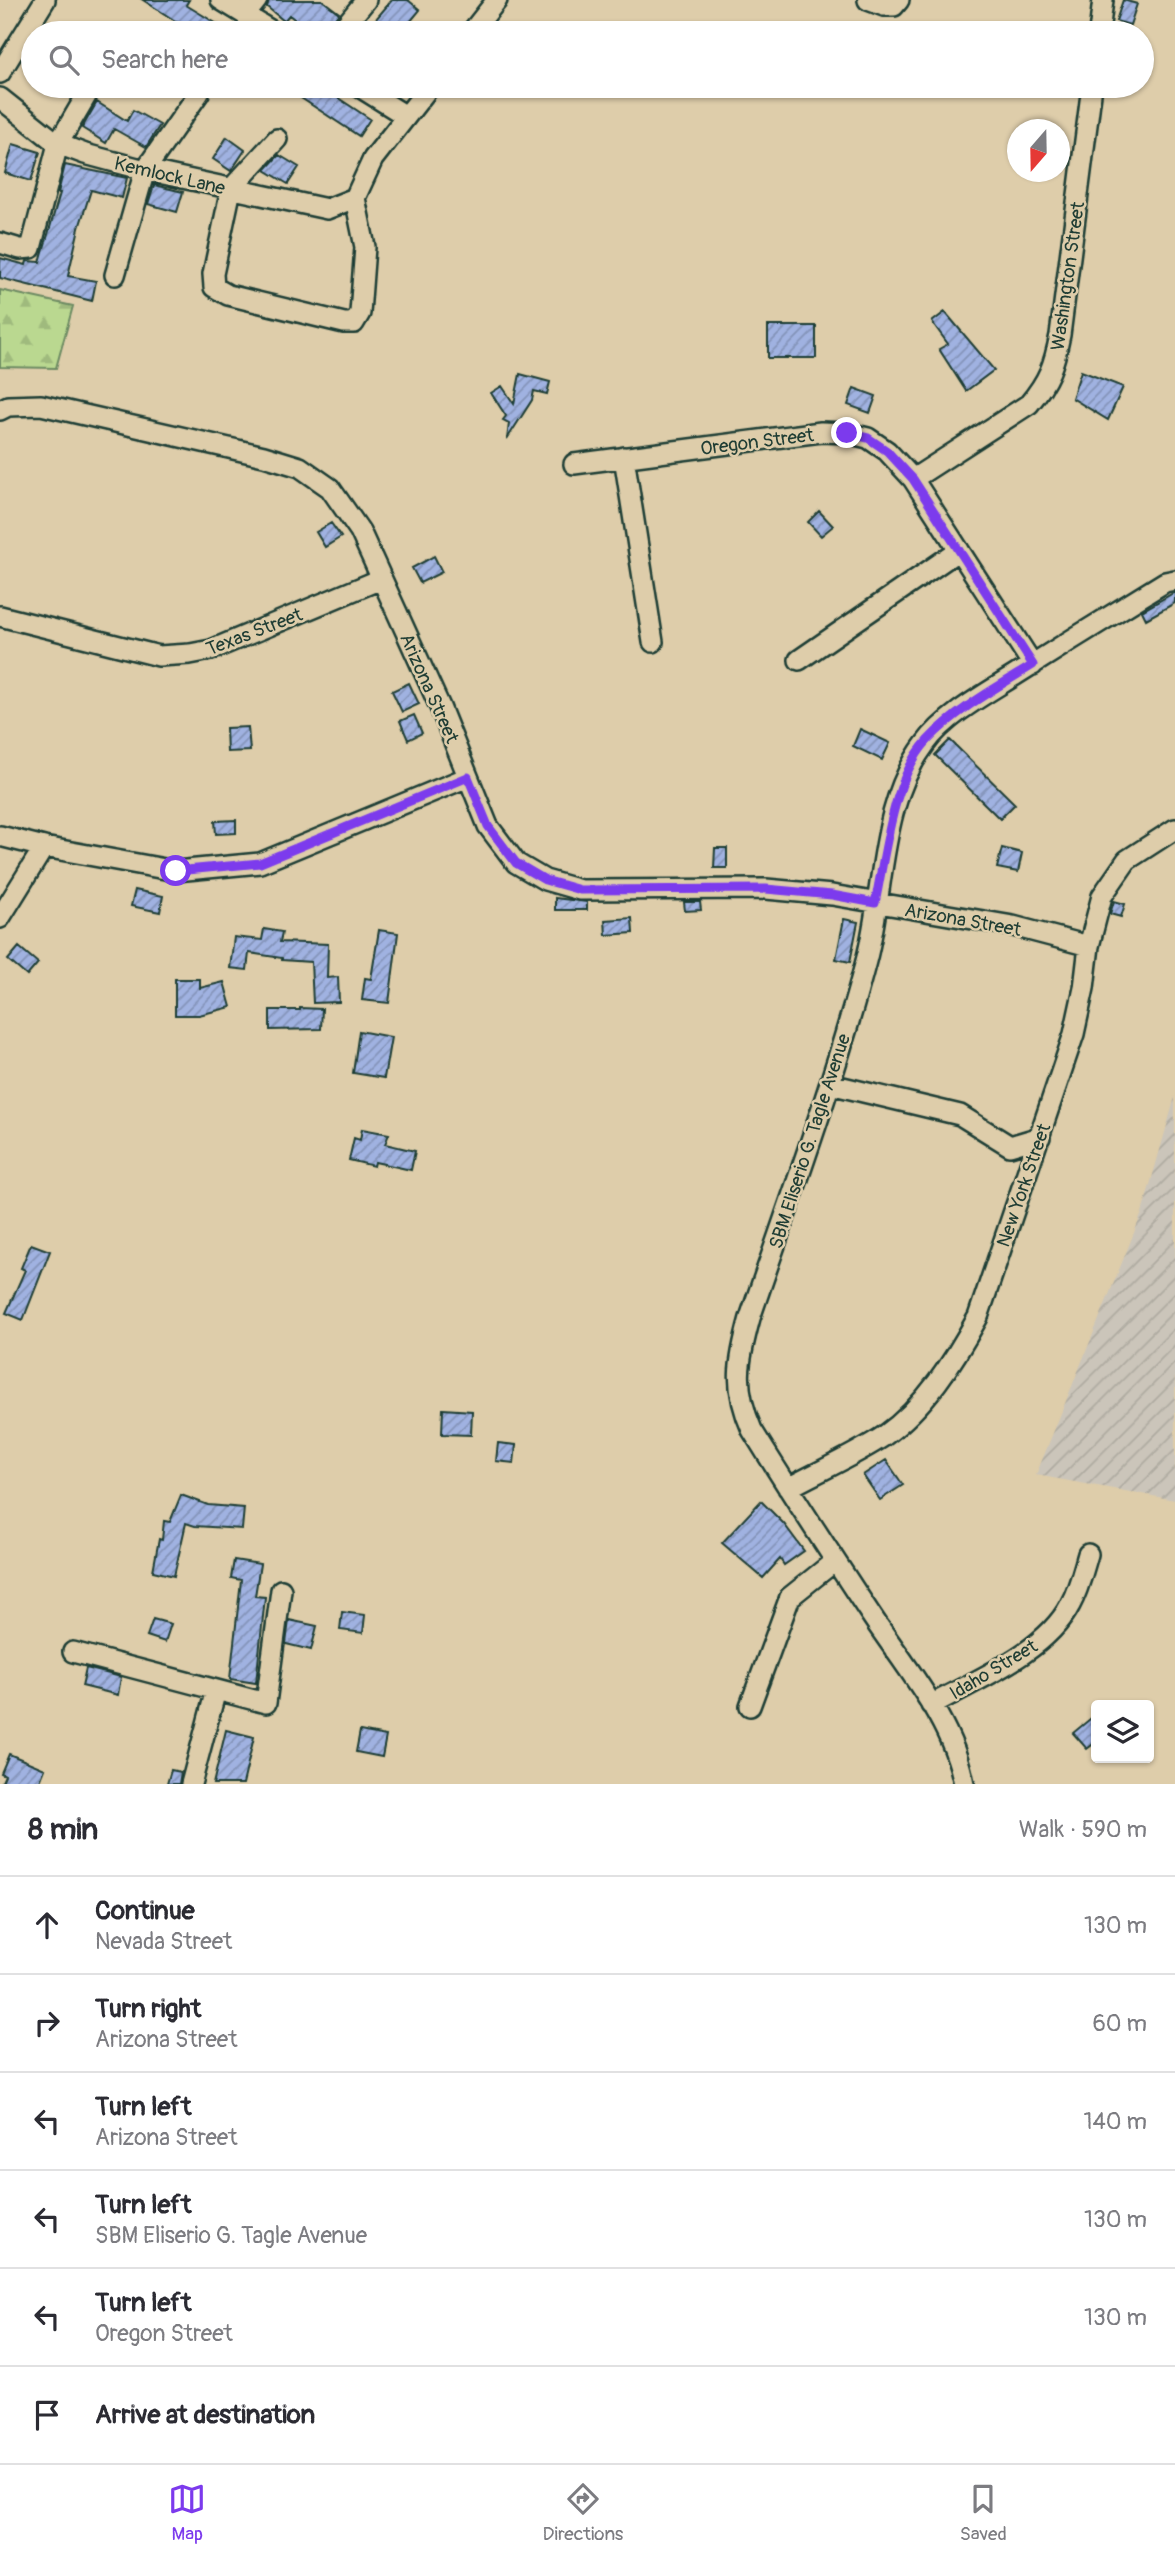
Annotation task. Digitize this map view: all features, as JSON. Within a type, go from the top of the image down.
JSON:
[{"type":"street","points":[[221,0],[251,7],[264,21]]},
{"type":"street","points":[[349,21],[366,0]]},
{"type":"street","points":[[480,21],[497,0]]},
{"type":"street","points":[[868,0],[884,6],[894,6],[899,0]]},
{"type":"street","points":[[1100,21],[1103,0]]},
{"type":"street","points":[[30,21],[41,1]]},
{"type":"street","points":[[0,73],[21,36]]},
{"type":"street","name":"Kemlock Lane","points":[[0,98],[58,144],[85,154],[145,170],[327,208],[355,198]]},
{"type":"street","points":[[0,243],[20,249],[31,248],[58,144],[85,98]]},
{"type":"street","points":[[115,275],[145,170],[195,98]]},
{"type":"street","points":[[377,98],[405,116]]},
{"type":"street","points":[[277,139],[231,189],[213,274],[214,287],[228,295],[344,323],[354,323],[360,313],[365,247],[355,198],[373,159],[420,98]]},
{"type":"street","name":"Washington Street","points":[[913,479],[1029,404],[1043,388],[1054,368],[1090,98]]},
{"type":"street","name":"Arizona Street","points":[[0,410],[8,406],[41,405],[264,456],[300,467],[330,488],[360,531],[440,707],[488,826],[516,863],[545,880],[580,890],[766,889],[832,895],[1013,926],[1089,946]]},
{"type":"street","name":"Oregon Street","points":[[574,464],[821,432],[847,433],[868,438],[887,451],[913,479],[1033,665]]},
{"type":"street","points":[[624,457],[653,642]]},
{"type":"street","points":[[799,660],[959,550]]},
{"type":"street","name":"Texas Street","points":[[0,616],[159,656],[190,654],[211,650],[381,579]]},
{"type":"street","name":"SBM Eliserio G. Tagle Avenue","points":[[964,1784],[961,1764],[951,1740],[931,1705],[788,1488],[745,1415],[739,1389],[739,1357],[830,1084],[867,957],[897,797],[909,769],[926,741],[962,710],[1165,582],[1175,580]]},
{"type":"street","points":[[0,836],[176,871],[260,863],[468,777]]},
{"type":"street","name":"New York Street","points":[[788,1488],[884,1435],[938,1381],[960,1351],[978,1317],[1074,1034],[1084,988],[1089,946],[1102,896],[1127,860],[1175,829]]},
{"type":"street","points":[[0,918],[44,846]]},
{"type":"street","points":[[830,1084],[960,1115],[1010,1146],[1040,1137]]},
{"type":"street","name":"Idaho Street","points":[[931,1705],[1035,1646],[1053,1629],[1069,1607],[1079,1586],[1088,1553]]},
{"type":"street","points":[[750,1706],[790,1597],[835,1561]]},
{"type":"street","points":[[73,1652],[266,1703],[281,1590]]},
{"type":"street","points":[[191,1784],[216,1690]]},
{"type":"shaded area","points":[[1175,1097],[1175,1500],[1036,1475],[1142,1213]]},
{"type":"green space","points":[[0,290],[73,306],[56,368],[0,367]]},
{"type":"building","points":[[143,0],[189,0],[186,5],[212,21],[175,21]]},
{"type":"building","points":[[269,0],[322,0],[339,13],[333,21],[297,21],[289,15],[284,21],[267,7]]},
{"type":"building","points":[[392,0],[408,0],[420,10],[411,21],[374,21]]},
{"type":"building","points":[[1123,0],[1137,4],[1131,21],[1116,21]]},
{"type":"building","points":[[301,98],[338,98],[370,119],[359,136]]},
{"type":"building","points":[[97,102],[127,121],[133,110],[160,125],[146,147],[114,129],[106,143],[82,128]]},
{"type":"building","points":[[227,137],[245,150],[231,171],[213,159]]},
{"type":"building","points":[[13,144],[40,152],[31,181],[5,173]]},
{"type":"building","points":[[279,155],[299,167],[288,184],[265,170]]},
{"type":"building","points":[[65,165],[127,178],[122,198],[91,190],[79,228],[68,276],[96,281],[92,301],[0,278],[0,258],[26,265],[27,261],[40,262],[60,193]]},
{"type":"building","points":[[154,185],[183,192],[177,212],[148,204]]},
{"type":"building","points":[[945,312],[994,370],[966,391],[939,349],[948,344],[932,322]]},
{"type":"building","points":[[768,326],[816,326],[816,358],[768,358]]},
{"type":"building","points":[[1081,371],[1123,387],[1108,420],[1072,398]]},
{"type":"building","points":[[520,374],[550,382],[547,394],[534,391],[532,400],[507,439],[509,423],[503,420],[506,416],[491,393],[502,386],[514,404]]},
{"type":"building","points":[[854,388],[876,396],[870,413],[848,405]]},
{"type":"building","points":[[819,511],[833,526],[821,536],[808,522]]},
{"type":"building","points":[[331,523],[341,537],[325,547],[316,532]]},
{"type":"building","points":[[434,556],[442,572],[420,583],[412,568]]},
{"type":"building","points":[[1175,592],[1175,603],[1146,619],[1142,611]]},
{"type":"building","points":[[409,683],[419,704],[402,712],[392,691]]},
{"type":"building","points":[[414,715],[422,733],[408,740],[400,721]]},
{"type":"building","points":[[248,727],[250,751],[227,752],[226,728]]},
{"type":"building","points":[[860,729],[890,743],[882,760],[853,746]]},
{"type":"building","points":[[950,740],[1015,804],[1000,819],[935,755]]},
{"type":"building","points":[[236,820],[236,833],[216,834],[215,821]]},
{"type":"building","points":[[715,848],[727,848],[727,868],[714,868]]},
{"type":"building","points":[[1002,848],[1022,853],[1018,872],[997,868]]},
{"type":"building","points":[[135,890],[163,896],[160,912],[131,906]]},
{"type":"building","points":[[555,898],[587,902],[587,910],[555,910]]},
{"type":"building","points":[[1114,901],[1125,904],[1121,917],[1110,914]]},
{"type":"building","points":[[684,902],[700,902],[701,910],[685,911]]},
{"type":"building","points":[[632,918],[633,933],[606,935],[605,920]]},
{"type":"building","points":[[844,919],[858,922],[850,962],[836,959]]},
{"type":"building","points":[[264,929],[282,932],[280,942],[328,944],[327,978],[338,977],[339,1002],[313,1003],[311,962],[282,960],[249,953],[247,970],[230,968],[234,937],[262,940]]},
{"type":"building","points":[[379,930],[398,933],[389,1003],[362,1000],[365,978],[371,979]]},
{"type":"building","points":[[19,947],[38,963],[27,976],[8,960]]},
{"type":"building","points":[[175,979],[200,979],[200,988],[224,982],[231,1007],[199,1015],[175,1015]]},
{"type":"building","points":[[322,1009],[321,1029],[270,1030],[270,1010]]},
{"type":"building","points":[[359,1031],[391,1037],[384,1078],[353,1073]]},
{"type":"building","points":[[362,1129],[389,1134],[385,1144],[415,1151],[411,1170],[375,1162],[374,1166],[349,1160],[354,1138],[360,1140]]},
{"type":"building","points":[[31,1244],[50,1251],[23,1320],[6,1313],[25,1270],[21,1268]]},
{"type":"building","points":[[443,1409],[472,1411],[471,1435],[442,1434]]},
{"type":"building","points":[[498,1443],[516,1445],[514,1463],[496,1461]]},
{"type":"building","points":[[886,1460],[903,1485],[880,1500],[863,1475]]},
{"type":"building","points":[[181,1495],[208,1505],[244,1508],[242,1529],[186,1523],[174,1576],[153,1571],[159,1539],[162,1540],[164,1521],[170,1522]]},
{"type":"building","points":[[761,1501],[784,1524],[804,1551],[784,1565],[780,1559],[763,1578],[722,1543]]},
{"type":"building","points":[[234,1560],[260,1564],[255,1596],[265,1597],[256,1683],[230,1679],[241,1580],[231,1578]]},
{"type":"building","points":[[342,1612],[365,1615],[363,1633],[340,1630]]},
{"type":"building","points":[[153,1619],[171,1624],[165,1642],[147,1636]]},
{"type":"building","points":[[289,1620],[317,1626],[311,1650],[286,1644]]},
{"type":"building","points":[[86,1668],[121,1677],[118,1695],[82,1686]]},
{"type":"building","points":[[1091,1718],[1091,1746],[1087,1749],[1073,1733]]},
{"type":"building","points":[[226,1730],[254,1737],[243,1784],[213,1784]]},
{"type":"building","points":[[360,1731],[386,1736],[382,1757],[356,1752]]},
{"type":"building","points":[[9,1754],[45,1769],[39,1784],[1,1784],[5,1775],[1,1773]]},
{"type":"building","points":[[171,1770],[181,1772],[179,1784],[167,1784]]},
{"type":"route","points":[[176,871],[260,863],[468,777],[488,826],[516,863],[545,880],[580,890],[766,889],[832,895],[875,903],[897,797],[909,769],[926,741],[962,710],[1033,665],[913,479],[887,451],[868,438],[847,433]]}]
